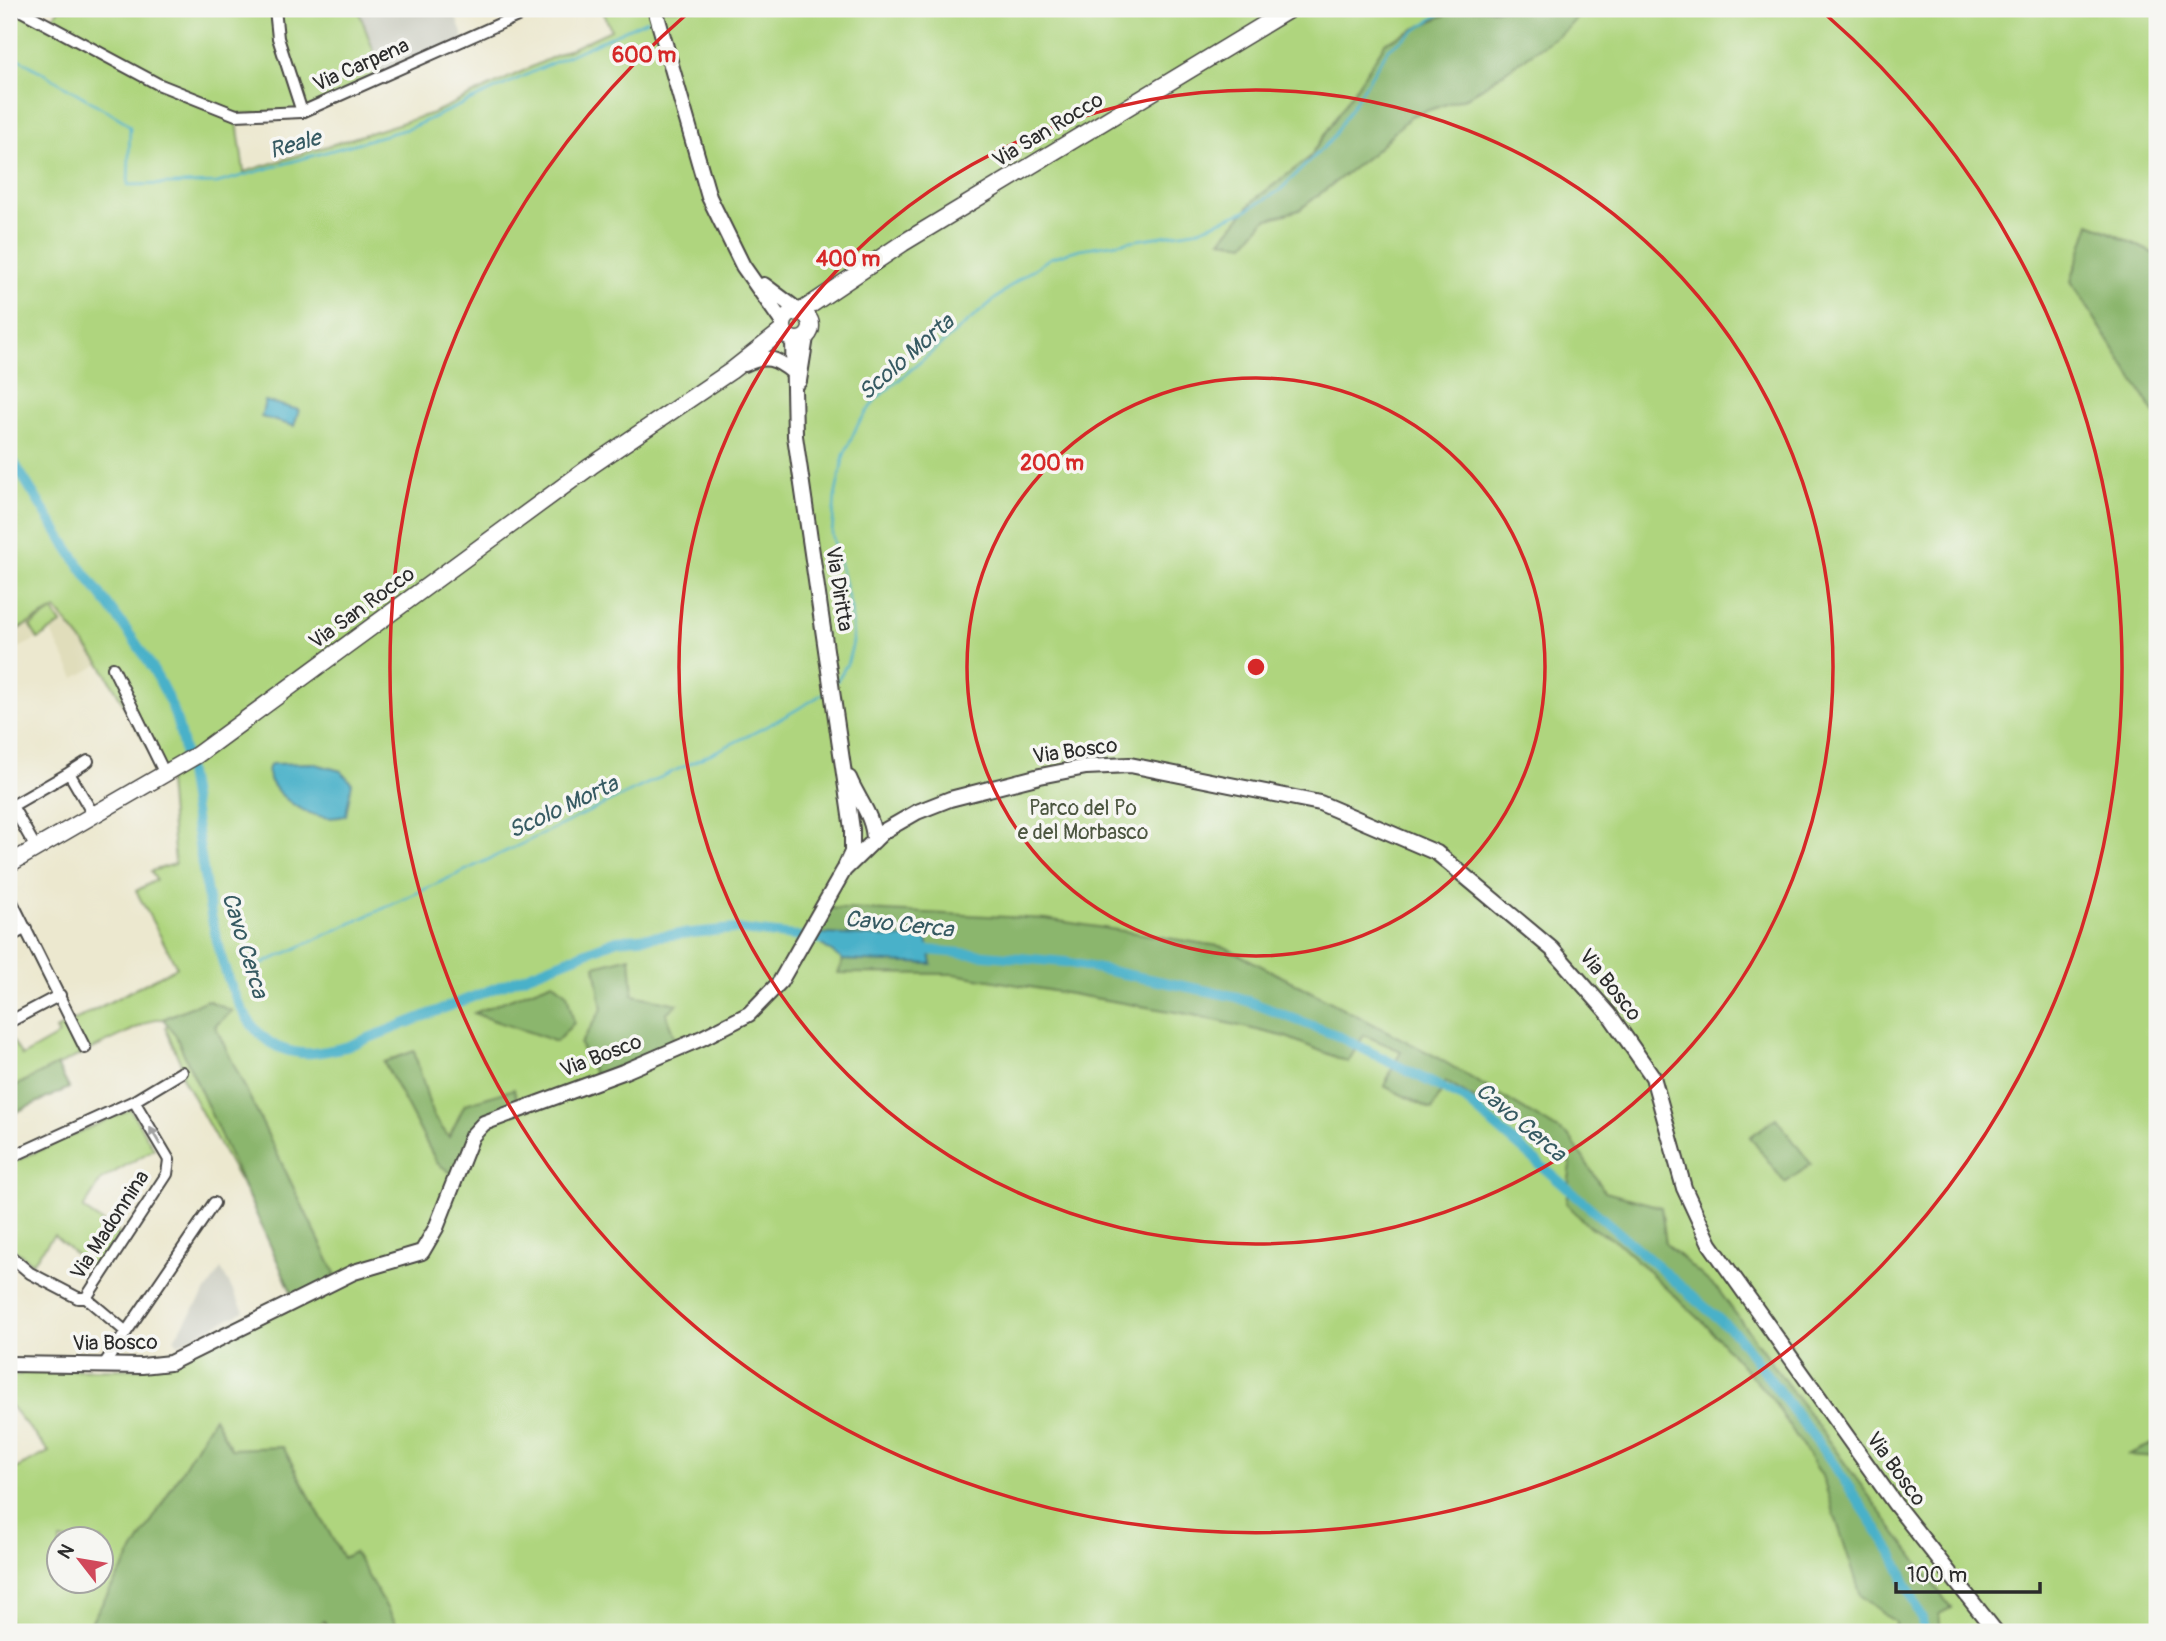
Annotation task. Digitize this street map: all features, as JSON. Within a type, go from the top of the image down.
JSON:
[{"type":"main road","name":"Via San Rocco","points":[[791,333],[791,313],[805,316],[830,293],[903,243],[1290,9]]},
{"type":"main road","points":[[791,333],[811,329],[805,316]]},
{"type":"main road","name":"Via San Rocco","points":[[759,357],[791,333]]},
{"type":"main road","name":"Via San Rocco","points":[[9,864],[197,755],[591,466],[791,333]]},
{"type":"street","name":"Via Carpena","points":[[18,9],[158,84],[236,115],[302,112],[533,9]]},
{"type":"street","points":[[275,9],[278,38],[302,112]]},
{"type":"street","points":[[655,9],[709,197],[722,229],[743,266],[791,333]]},
{"type":"street","points":[[754,278],[805,316]]},
{"type":"street","name":"Via Diritta","points":[[791,333],[793,416]]},
{"type":"street","name":"Via Diritta","points":[[791,333],[793,416],[852,829],[852,852],[844,870]]},
{"type":"street","points":[[759,357],[780,361],[793,373]]},
{"type":"street","name":"Via San Rocco","points":[[731,371],[759,357]]},
{"type":"street","points":[[113,668],[168,773]]},
{"type":"street","points":[[36,848],[12,806],[88,761]]},
{"type":"street","name":"Via Bosco","points":[[9,1364],[103,1366],[170,1363],[354,1272],[422,1252],[436,1228],[472,1136],[484,1123],[623,1072],[732,1024],[766,1000],[795,956],[844,870],[874,841],[905,819],[950,799],[1040,776],[1086,767],[1130,765],[1320,803],[1437,853],[1552,949],[1609,1014],[1653,1077],[1684,1188],[1710,1244],[1895,1504],[1996,1632]]},
{"type":"street","name":"Via Diritta","points":[[844,767],[866,807],[874,829],[874,841]]},
{"type":"street","points":[[69,773],[94,816]]},
{"type":"street","points":[[866,807],[886,818],[905,819]]},
{"type":"street","points":[[852,829],[874,841]]},
{"type":"street","points":[[9,896],[85,1048]]},
{"type":"street","points":[[9,937],[26,928]]},
{"type":"street","points":[[9,1022],[60,995]]},
{"type":"street","points":[[9,1158],[134,1101],[182,1072]]},
{"type":"street","name":"Via Madonnina","points":[[86,1298],[170,1167],[134,1101]]},
{"type":"street","points":[[103,1366],[124,1330],[214,1203]]},
{"type":"street","name":"Via Madonnina","points":[[9,1255],[30,1273],[78,1297],[86,1298],[124,1330]]},
{"type":"shaded area","points":[[358,9],[453,9],[464,39],[383,76]]},
{"type":"shaded area","points":[[9,486],[118,654],[75,678],[51,632],[9,653]]},
{"type":"shaded area","points":[[221,1269],[244,1311],[178,1344],[174,1338]]},
{"type":"green space","name":"Parco del Po e del Morbasco","points":[[9,9],[26,9],[50,22],[59,9],[358,9],[383,76],[302,113],[236,114],[244,172],[433,113],[611,30],[602,9],[2157,9],[2157,1632],[9,1632],[9,1489],[13,1486],[9,1472],[49,1452],[9,1404],[9,1378],[13,1372],[18,1376],[26,1370],[141,1369],[140,1358],[165,1355],[294,1293],[264,1225],[182,1077],[181,1064],[165,1027],[191,1014],[191,1007],[163,1019],[155,1019],[9,1089],[9,1035],[22,1056],[59,1035],[56,1030],[177,967],[136,891],[156,880],[151,871],[175,864],[168,782],[102,666],[56,609],[9,634]]},
{"type":"green space","points":[[1458,9],[1585,9],[1567,29],[1468,97],[1411,116],[1374,152],[1299,210],[1265,220],[1245,244],[1221,240],[1254,200],[1309,158],[1386,42]]},
{"type":"green space","points":[[2090,223],[2157,255],[2157,417],[2071,281]]},
{"type":"green space","points":[[53,611],[61,624],[38,639],[30,626]]},
{"type":"green space","points":[[825,908],[1046,919],[1225,947],[1433,1055],[1570,1137],[1605,1192],[1661,1207],[1666,1244],[1719,1291],[1951,1608],[1939,1614],[1941,1632],[1891,1632],[1896,1623],[1861,1596],[1822,1476],[1772,1399],[1705,1324],[1616,1241],[1588,1226],[1566,1203],[1571,1164],[1533,1135],[1446,1082],[1432,1110],[1384,1086],[1401,1051],[1364,1035],[1348,1062],[1286,1037],[1193,1015],[954,974],[838,973],[843,960],[932,964],[927,940],[824,934],[814,928]]},
{"type":"green space","points":[[630,957],[633,995],[678,1004],[666,1013],[677,1046],[595,1075],[580,1044],[602,1009],[595,966]]},
{"type":"green space","points":[[553,982],[567,994],[574,1023],[556,1042],[474,1013]]},
{"type":"green space","points":[[207,1000],[232,1011],[215,1026],[336,1275],[294,1298],[175,1034],[163,1019]]},
{"type":"green space","points":[[414,1051],[433,1116],[449,1137],[465,1104],[514,1089],[519,1107],[483,1122],[457,1177],[437,1163],[384,1062]]},
{"type":"green space","points":[[57,1065],[69,1088],[10,1115],[9,1089]]},
{"type":"green space","points":[[130,1109],[154,1149],[101,1180],[83,1209],[120,1234],[95,1272],[54,1235],[32,1263],[9,1246],[9,1164]]},
{"type":"green space","points":[[1776,1118],[1811,1164],[1785,1183],[1750,1137]]},
{"type":"green space","points":[[214,1417],[231,1449],[283,1447],[343,1558],[354,1552],[401,1632],[331,1632],[324,1621],[306,1632],[85,1632],[107,1596],[116,1596],[116,1580]]},
{"type":"green space","points":[[2157,1442],[2157,1457],[2127,1455]]},
{"type":"water","points":[[265,401],[299,410],[294,426],[261,417]]},
{"type":"water","points":[[312,763],[341,771],[352,783],[346,815],[323,817],[298,808],[277,791],[267,770],[271,764]]},
{"type":"water","points":[[824,934],[927,939],[932,964],[843,960],[822,945]]},
{"type":"waterway","name":"Scolo Morta","points":[[837,681],[848,662],[853,642],[851,609],[832,534],[835,497],[844,455],[857,426],[876,399],[1019,279],[1050,258],[1080,249],[1194,231],[1245,211],[1279,191],[1331,140],[1388,49],[1447,9]]},
{"type":"waterway","name":"Reale","points":[[9,53],[130,127],[128,185],[217,183],[410,128],[647,20]]},
{"type":"waterway","name":"Cavo Cerca","points":[[9,455],[163,687],[182,740],[218,947],[234,993],[255,1029],[283,1049],[307,1053],[346,1047],[617,940],[734,929],[836,941]]},
{"type":"waterway","name":"Scolo Morta","points":[[251,969],[732,744],[827,691]]},
{"type":"waterway","name":"Cavo Cerca","points":[[915,949],[1065,962],[1237,997],[1336,1035],[1464,1099],[1736,1334],[1830,1459],[1892,1552],[1922,1619],[1924,1632]]}]
